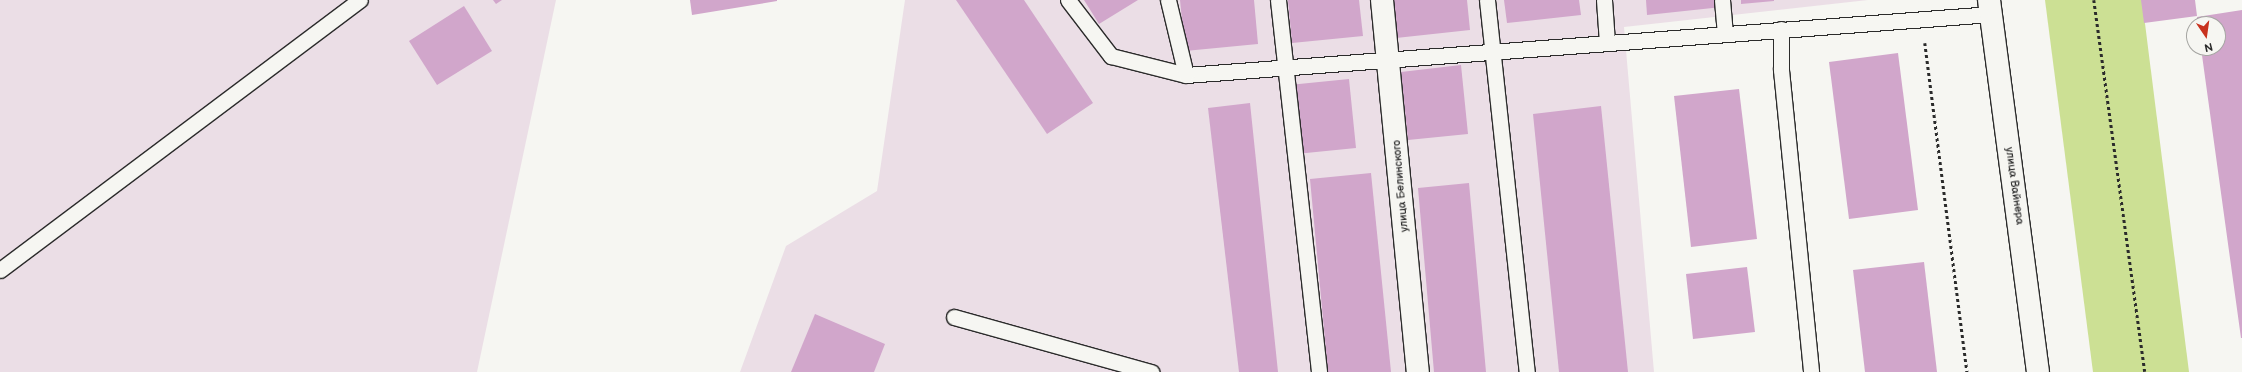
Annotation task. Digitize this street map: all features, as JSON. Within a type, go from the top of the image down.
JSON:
[{"type":"street","name":"улица Белинского","points":[[1382,0],[1390,60],[1418,372]]},
{"type":"street","name":"улица Вайнера","points":[[1990,7],[2038,372]]},
{"type":"lane","points":[[0,270],[360,0]]},
{"type":"lane","points":[[1068,0],[1111,56],[1186,76],[1922,19],[1990,7]]},
{"type":"lane","points":[[1168,0],[1186,76]]},
{"type":"lane","points":[[1278,0],[1284,68],[1319,372]]},
{"type":"lane","points":[[1487,0],[1528,372]]},
{"type":"lane","points":[[1604,0],[1607,43]]},
{"type":"lane","points":[[1722,0],[1725,34]]},
{"type":"lane","points":[[1781,29],[1781,70],[1811,372]]},
{"type":"lane","points":[[954,317],[1152,372]]},
{"type":"path","points":[[2094,0],[2145,372]]},
{"type":"path","points":[[1922,19],[1967,372]]},
{"type":"shaded area","points":[[0,0],[556,0],[477,372],[0,372]]},
{"type":"shaded area","points":[[905,0],[1868,0],[1624,27],[1654,372],[740,372],[786,246],[877,191]]},
{"type":"green space","points":[[2045,0],[2142,0],[2189,372],[2093,372]]},
{"type":"building","points":[[493,0],[502,0],[496,4]]},
{"type":"building","points":[[690,0],[777,0],[777,1],[692,15]]},
{"type":"building","points":[[956,0],[1024,0],[1093,103],[1047,134]]},
{"type":"building","points":[[1084,0],[1138,0],[1099,24]]},
{"type":"building","points":[[1180,0],[1254,0],[1258,44],[1185,51]]},
{"type":"building","points":[[1288,0],[1359,0],[1363,36],[1292,43]]},
{"type":"building","points":[[1392,0],[1467,0],[1470,30],[1396,38]]},
{"type":"building","points":[[1504,0],[1579,0],[1581,15],[1507,23]]},
{"type":"building","points":[[1646,0],[1721,0],[1722,7],[1647,15]]},
{"type":"building","points":[[1741,0],[1774,0],[1774,1],[1741,4]]},
{"type":"building","points":[[2141,0],[2195,0],[2197,16],[2186,16],[2186,17],[2144,23]]},
{"type":"building","points":[[464,6],[492,51],[437,85],[409,41]]},
{"type":"building","points":[[2242,10],[2242,338],[2202,56],[2226,56],[2226,16],[2203,16]]},
{"type":"building","points":[[1898,53],[1918,210],[1849,219],[1829,62]]},
{"type":"building","points":[[1461,65],[1468,134],[1408,140],[1401,72]]},
{"type":"building","points":[[1349,79],[1356,148],[1296,154],[1289,85]]},
{"type":"building","points":[[1739,89],[1757,239],[1691,247],[1674,96]]},
{"type":"building","points":[[1250,103],[1278,372],[1239,372],[1208,108]]},
{"type":"building","points":[[1601,106],[1628,372],[1559,372],[1533,114]]},
{"type":"building","points":[[1371,173],[1391,372],[1328,372],[1310,179]]},
{"type":"building","points":[[1469,183],[1486,372],[1434,372],[1418,188]]},
{"type":"building","points":[[1924,262],[1937,372],[1865,372],[1853,270]]},
{"type":"building","points":[[1747,267],[1755,332],[1693,339],[1686,274]]},
{"type":"building","points":[[815,314],[885,344],[874,372],[791,372]]}]
